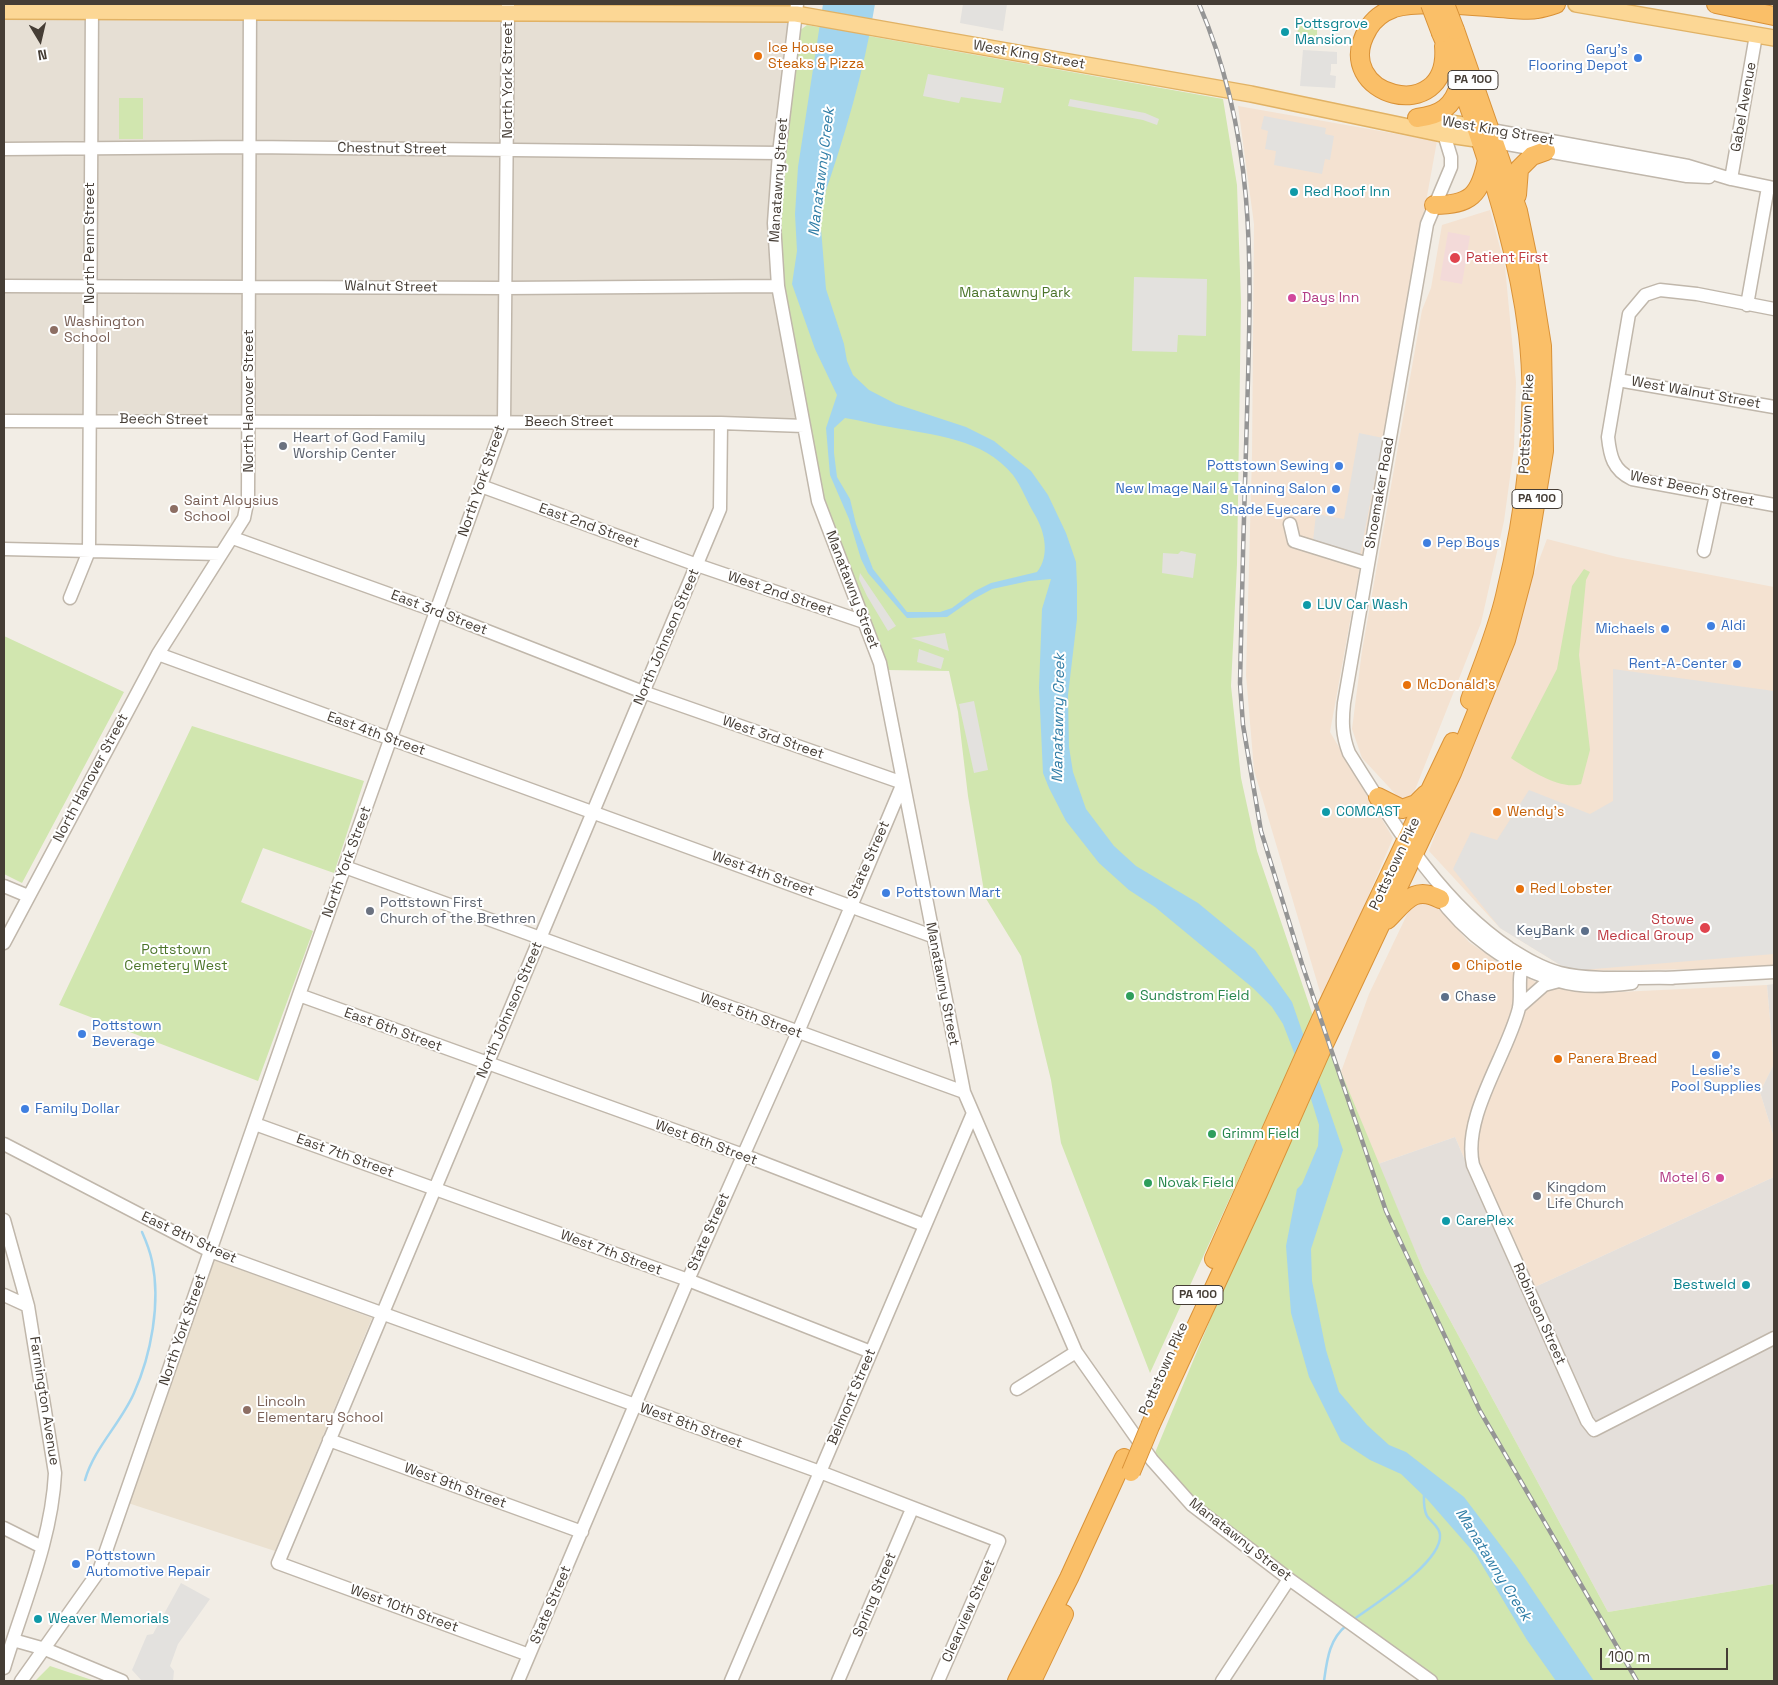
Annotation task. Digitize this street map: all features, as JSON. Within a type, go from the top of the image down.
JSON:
[{"type":"highway","name":"Pottstown Pike","points":[[1032,1681],[1148,1419],[1314,1034],[1452,772],[1506,640],[1524,572],[1544,451],[1542,346],[1528,259],[1518,211],[1447,34],[1430,4]]},
{"type":"highway","name":"Pottstown Pike","points":[[1148,1419],[1258,1193],[1320,1052],[1378,930],[1411,851],[1430,790],[1464,719],[1505,597],[1520,521],[1528,456],[1531,384],[1528,335],[1506,220],[1487,160],[1486,134],[1460,83],[1447,34],[1445,4]]},
{"type":"highway","points":[[1447,34],[1442,69],[1434,82],[1420,93],[1404,97],[1390,94],[1376,86],[1366,75],[1361,59],[1364,35],[1372,23],[1388,10],[1409,6],[1536,10],[1556,4]]},
{"type":"highway","points":[[1716,4],[1774,16]]},
{"type":"highway","points":[[1417,118],[1434,115],[1446,109],[1455,98],[1460,83]]},
{"type":"highway","points":[[1518,211],[1516,183],[1519,169],[1528,158],[1546,151]]},
{"type":"highway","points":[[1434,205],[1458,203],[1474,195],[1483,179],[1487,160]]},
{"type":"highway","points":[[1378,798],[1402,810],[1416,804],[1430,790]]},
{"type":"highway","points":[[1378,930],[1410,897],[1420,893],[1429,893],[1440,899]]},
{"type":"highway","name":"Pottstown Pike","points":[[1017,1681],[1127,1465]]},
{"type":"main road","points":[[1576,4],[1774,38]]},
{"type":"main road","name":"West King Street","points":[[4,11],[92,8],[508,8],[800,11],[883,28],[1262,97],[1444,134],[1486,134]]},
{"type":"main road","name":"West King Street","points":[[1262,97],[1417,118],[1486,134]]},
{"type":"street","name":"North Penn Street","points":[[70,598],[89,551],[92,8]]},
{"type":"street","name":"North Hanover Street","points":[[4,943],[158,654],[244,518],[248,498],[249,421],[250,8]]},
{"type":"street","name":"North York Street","points":[[21,1681],[38,1647],[99,1571],[299,996],[504,421],[508,8]]},
{"type":"street","name":"Manatawny Street","points":[[800,11],[779,153],[774,223],[778,286],[821,508],[880,663],[964,1092],[1076,1352],[1152,1460],[1192,1505],[1289,1579],[1431,1681]]},
{"type":"street","name":"Gabel Avenue","points":[[1731,179],[1756,35]]},
{"type":"street","name":"Shoemaker Road","points":[[1444,134],[1452,157],[1451,167],[1427,224],[1341,726],[1349,753],[1440,899],[1454,916],[1474,934],[1559,982],[1588,986],[1614,985],[1673,978],[1774,972]]},
{"type":"street","name":"West King Street","points":[[1486,134],[1546,151],[1687,176],[1731,179]]},
{"type":"street","name":"West King Street","points":[[1486,134],[1688,166],[1731,179],[1771,188]]},
{"type":"street","name":"Chestnut Street","points":[[4,149],[250,147],[779,153]]},
{"type":"street","points":[[1747,305],[1771,188]]},
{"type":"street","name":"Walnut Street","points":[[4,286],[505,288],[778,286]]},
{"type":"street","points":[[1618,380],[1629,314],[1645,294],[1660,290],[1697,294],[1774,309]]},
{"type":"street","name":"West Walnut Street","points":[[1618,380],[1774,407]]},
{"type":"street","name":"West Beech Street","points":[[1618,380],[1608,437],[1610,457],[1621,474],[1632,479],[1774,506]]},
{"type":"street","name":"Beech Street","points":[[4,420],[504,421],[721,423],[804,426]]},
{"type":"street","name":"North Johnson Street","points":[[278,1563],[720,509],[721,423]]},
{"type":"street","name":"East 2nd Street","points":[[481,486],[697,565]]},
{"type":"street","points":[[1704,551],[1716,495]]},
{"type":"street","points":[[1290,524],[1294,541],[1368,564]]},
{"type":"street","name":"East 3rd Street","points":[[233,538],[436,611],[643,692]]},
{"type":"street","points":[[4,549],[220,554]]},
{"type":"street","name":"West 2nd Street","points":[[697,565],[864,622]]},
{"type":"street","name":"East 4th Street","points":[[158,654],[594,813]]},
{"type":"street","name":"West 3rd Street","points":[[643,692],[903,784]]},
{"type":"street","name":"State Street","points":[[518,1681],[688,1280],[798,1032],[850,905],[903,784]]},
{"type":"street","name":"West 4th Street","points":[[594,813],[932,936]]},
{"type":"street","name":"Shoemaker Road","points":[[1411,851],[1460,909],[1524,963],[1572,975],[1673,978]]},
{"type":"street","name":"West 5th Street","points":[[345,867],[964,1092]]},
{"type":"street","points":[[4,886],[28,896]]},
{"type":"street","name":"Robinson Street","points":[[1524,963],[1519,1007],[1473,1127],[1470,1150],[1473,1165],[1587,1422],[1594,1430],[1774,1338]]},
{"type":"street","name":"Robinson Street","points":[[1519,1007],[1544,985],[1559,982]]},
{"type":"street","name":"East 6th Street","points":[[299,996],[487,1064]]},
{"type":"street","name":"West 6th Street","points":[[487,1064],[742,1155],[924,1226]]},
{"type":"street","name":"Belmont Street","points":[[731,1681],[973,1113]]},
{"type":"street","name":"East 7th Street","points":[[254,1124],[435,1189]]},
{"type":"street","name":"East 8th Street","points":[[4,1144],[210,1251],[381,1314]]},
{"type":"street","name":"West 7th Street","points":[[435,1189],[688,1280],[871,1352]]},
{"type":"street","name":"Farmington Avenue","points":[[4,1220],[28,1306],[55,1473],[54,1496],[42,1546],[4,1668]]},
{"type":"street","points":[[4,1253],[10,1239]]},
{"type":"street","points":[[4,1295],[28,1306]]},
{"type":"street","name":"West 8th Street","points":[[381,1314],[820,1472],[999,1541]]},
{"type":"street","points":[[1017,1389],[1076,1352]]},
{"type":"street","name":"West 9th Street","points":[[329,1440],[582,1532]]},
{"type":"street","name":"Spring Street","points":[[838,1681],[912,1509]]},
{"type":"street","points":[[4,1528],[42,1546]]},
{"type":"street","name":"Clearview Street","points":[[938,1681],[999,1541]]},
{"type":"street","name":"West 10th Street","points":[[278,1563],[529,1655]]},
{"type":"street","points":[[1222,1681],[1289,1579]]},
{"type":"street","points":[[12,1640],[38,1647],[122,1681]]},
{"type":"shaded area","points":[[963,4],[1007,4],[1003,31],[960,23]]},
{"type":"shaded area","points":[[4,11],[796,14],[804,426],[4,421]]},
{"type":"shaded area","points":[[1303,50],[1337,52],[1337,64],[1331,64],[1330,75],[1336,76],[1335,88],[1300,86]]},
{"type":"shaded area","points":[[928,74],[1004,88],[1001,103],[961,97],[959,103],[923,96]]},
{"type":"shaded area","points":[[1070,99],[1145,113],[1159,119],[1157,125],[1143,120],[1068,106]]},
{"type":"shaded area","points":[[1238,106],[1437,141],[1330,732],[1393,838],[1323,1002],[1254,770],[1246,675],[1252,456],[1254,224]]},
{"type":"shaded area","points":[[1264,116],[1326,128],[1325,134],[1334,136],[1330,160],[1325,159],[1322,174],[1274,165],[1276,151],[1265,149],[1268,131],[1261,129]]},
{"type":"shaded area","points":[[1490,210],[1505,267],[1516,382],[1514,448],[1504,521],[1481,623],[1413,795],[1400,799],[1362,758],[1352,729],[1362,651],[1422,310],[1431,288],[1442,225]]},
{"type":"shaded area","name":"Patient First","points":[[1448,232],[1470,236],[1462,284],[1440,280]]},
{"type":"shaded area","points":[[1134,277],[1207,279],[1206,336],[1178,335],[1177,352],[1132,351]]},
{"type":"shaded area","points":[[1359,433],[1383,438],[1360,555],[1313,541],[1316,514],[1344,519]]},
{"type":"shaded area","points":[[1547,539],[1617,557],[1774,587],[1774,968],[1570,971],[1500,928],[1429,851]]},
{"type":"shaded area","points":[[1181,551],[1196,554],[1193,578],[1162,573],[1163,553],[1178,554]]},
{"type":"shaded area","points":[[860,573],[896,626],[888,631],[867,596],[859,579]]},
{"type":"shaded area","points":[[945,633],[949,651],[911,638]]},
{"type":"shaded area","points":[[919,649],[944,658],[941,669],[917,662]]},
{"type":"shaded area","points":[[1613,669],[1774,691],[1774,954],[1570,971],[1500,928],[1453,869],[1471,832],[1497,840],[1529,790],[1590,814],[1613,801]]},
{"type":"shaded area","points":[[974,701],[988,770],[974,773],[959,704]]},
{"type":"shaded area","points":[[1413,902],[1434,903],[1469,942],[1504,966],[1538,983],[1574,991],[1598,993],[1767,985],[1774,1064],[1760,1092],[1774,1137],[1774,1177],[1522,1293],[1455,1137],[1378,1164],[1341,1072],[1369,994]]},
{"type":"shaded area","points":[[1774,984],[1774,1064],[1767,985]]},
{"type":"shaded area","points":[[1774,1064],[1774,1137],[1760,1092]]},
{"type":"shaded area","points":[[1455,1137],[1522,1293],[1774,1177],[1774,1584],[1608,1612],[1424,1272],[1378,1164]]},
{"type":"shaded area","name":"Lincoln Elementary School","points":[[212,1259],[372,1318],[275,1551],[128,1503]]},
{"type":"shaded area","points":[[181,1583],[210,1599],[178,1644],[170,1666],[174,1671],[173,1681],[142,1681],[132,1670],[147,1635],[153,1634]]},
{"type":"green space","name":"Manatawny Park","points":[[807,25],[1223,99],[1237,185],[1241,302],[1237,564],[1231,686],[1241,778],[1257,851],[1313,1016],[1150,1373],[1061,1143],[1051,1080],[1021,956],[985,897],[968,796],[958,712],[949,671],[887,670],[828,513],[818,476],[784,284],[780,249],[780,200],[799,31]]},
{"type":"green space","points":[[1298,26],[1317,26],[1317,43],[1297,43]]},
{"type":"green space","points":[[119,98],[143,98],[143,139],[119,139]]},
{"type":"green space","points":[[1584,569],[1590,572],[1586,580],[1579,655],[1590,750],[1581,784],[1573,785],[1545,778],[1511,758],[1557,669],[1572,586]]},
{"type":"green space","points":[[4,636],[124,692],[22,883],[4,874]]},
{"type":"green space","name":"Pottstown Cemetery West","points":[[192,726],[364,781],[334,873],[263,848],[241,902],[313,931],[258,1081],[59,1005]]},
{"type":"green space","points":[[1327,1038],[1424,1272],[1608,1612],[1774,1584],[1774,1681],[1431,1681],[1289,1579],[1152,1460]]},
{"type":"green space","points":[[50,1666],[92,1680],[96,1681],[35,1681]]},
{"type":"water","name":"Manatawny Creek","points":[[823,4],[875,4],[859,80],[838,155],[821,205],[820,217],[826,289],[844,344],[847,361],[853,375],[869,390],[896,404],[966,427],[994,441],[1031,471],[1048,495],[1066,533],[1076,562],[1077,619],[1068,695],[1069,747],[1073,772],[1086,809],[1114,846],[1136,866],[1198,903],[1255,950],[1292,1002],[1343,1150],[1311,1249],[1312,1281],[1326,1350],[1339,1392],[1367,1425],[1389,1445],[1406,1452],[1464,1497],[1517,1567],[1594,1681],[1556,1681],[1527,1640],[1476,1555],[1427,1499],[1401,1474],[1370,1460],[1341,1441],[1309,1377],[1291,1313],[1286,1246],[1297,1189],[1302,1184],[1318,1146],[1319,1125],[1307,1086],[1283,1024],[1272,1007],[1253,988],[1155,907],[1129,890],[1099,863],[1066,821],[1049,788],[1043,773],[1039,688],[1042,609],[1051,579],[1029,581],[992,589],[947,617],[907,618],[868,573],[861,559],[849,519],[830,475],[826,428],[837,395],[815,349],[792,284],[797,251],[795,214],[798,167]],"holes":[[[845,418],[956,440],[987,453],[1001,463],[1013,475],[1041,529],[1045,551],[1044,559],[1037,572],[991,583],[975,591],[952,608],[940,612],[907,612],[873,569],[856,524],[850,499],[837,477],[834,453],[834,428]]]},
{"type":"waterway","points":[[85,1480],[101,1446],[129,1404],[150,1346],[155,1311],[155,1277],[150,1254],[142,1232]]},
{"type":"waterway","points":[[1353,1620],[1390,1594],[1419,1570],[1438,1546],[1440,1532],[1426,1513],[1424,1493]]},
{"type":"waterway","points":[[1324,1681],[1330,1650],[1336,1637],[1347,1625]]},
{"type":"railway","points":[[1199,4],[1218,55],[1232,106],[1247,206],[1249,309],[1240,683],[1243,725],[1261,831],[1302,964],[1386,1211],[1480,1411],[1637,1681]]},
{"type":"place","name":"Pottsgrove Mansion","points":[[1285,32]]},
{"type":"place","name":"Ice House Steaks & Pizza","points":[[758,56]]},
{"type":"place","name":"Gary's Flooring Depot","points":[[1638,58]]},
{"type":"place","name":"Red Roof Inn","points":[[1294,192]]},
{"type":"place","name":"Patient First","points":[[1455,258]]},
{"type":"place","name":"Days Inn","points":[[1292,298]]},
{"type":"place","name":"Washington School","points":[[54,330]]},
{"type":"place","name":"Heart of God Family Worship Center","points":[[283,446]]},
{"type":"place","name":"Pottstown Sewing","points":[[1339,466]]},
{"type":"place","name":"New Image Nail & Tanning Salon","points":[[1336,489]]},
{"type":"place","name":"Saint Aloysius School","points":[[174,509]]},
{"type":"place","name":"Shade Eyecare","points":[[1331,510]]},
{"type":"place","name":"Pep Boys","points":[[1427,543]]},
{"type":"place","name":"LUV Car Wash","points":[[1307,605]]},
{"type":"place","name":"Aldi","points":[[1711,626]]},
{"type":"place","name":"Michaels","points":[[1665,629]]},
{"type":"place","name":"Rent-A-Center","points":[[1737,664]]},
{"type":"place","name":"McDonald's","points":[[1407,685]]},
{"type":"place","name":"COMCAST","points":[[1326,812]]},
{"type":"place","name":"Wendy's","points":[[1497,812]]},
{"type":"place","name":"Red Lobster","points":[[1520,889]]},
{"type":"place","name":"Pottstown Mart","points":[[886,893]]},
{"type":"place","name":"Pottstown First Church of the Brethren","points":[[370,911]]},
{"type":"place","name":"Stowe Medical Group","points":[[1705,928]]},
{"type":"place","name":"KeyBank","points":[[1585,931]]},
{"type":"place","name":"Chipotle","points":[[1456,966]]},
{"type":"place","name":"Sundstrom Field","points":[[1130,996]]},
{"type":"place","name":"Chase","points":[[1445,997]]},
{"type":"place","name":"Pottstown Beverage","points":[[82,1034]]},
{"type":"place","name":"Leslie's Pool Supplies","points":[[1716,1055]]},
{"type":"place","name":"Panera Bread","points":[[1558,1059]]},
{"type":"place","name":"Family Dollar","points":[[25,1109]]},
{"type":"place","name":"Grimm Field","points":[[1212,1134]]},
{"type":"place","name":"Motel 6","points":[[1720,1178]]},
{"type":"place","name":"Novak Field","points":[[1148,1183]]},
{"type":"place","name":"Kingdom Life Church","points":[[1537,1196]]},
{"type":"place","name":"CarePlex","points":[[1446,1221]]},
{"type":"place","name":"Bestweld","points":[[1746,1285]]},
{"type":"place","name":"Lincoln Elementary School","points":[[247,1410]]},
{"type":"place","name":"Pottstown Automotive Repair","points":[[76,1564]]},
{"type":"place","name":"Weaver Memorials","points":[[38,1619]]}]
